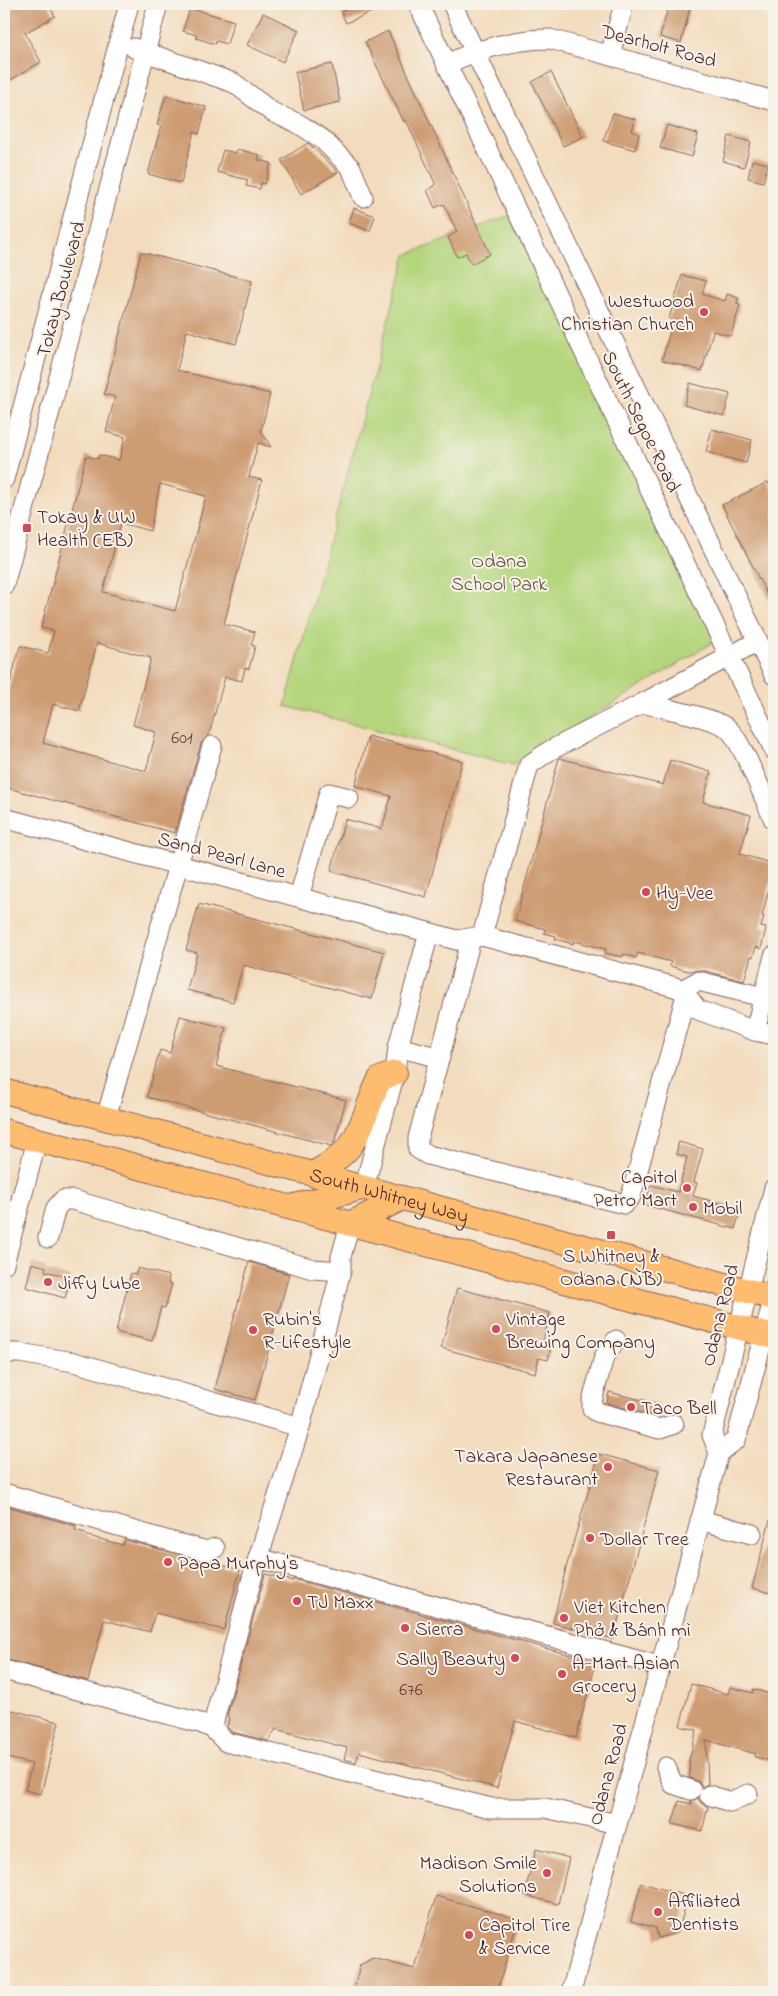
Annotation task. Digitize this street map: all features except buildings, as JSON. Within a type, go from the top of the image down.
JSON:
[{"type":"main road","points":[[313,1174],[341,1156],[350,1147],[380,1079],[395,1073]]},
{"type":"main road","name":"South Whitney Way","points":[[4,1091],[774,1297]]},
{"type":"main road","name":"South Whitney Way","points":[[4,1132],[769,1336]]},
{"type":"main road","points":[[289,1208],[364,1188]]},
{"type":"main road","points":[[350,1224],[402,1198]]},
{"type":"street","name":"Tokay Boulevard","points":[[4,479],[129,4]]},
{"type":"street","name":"Tokay Boulevard","points":[[4,585],[158,4]]},
{"type":"street","name":"South Segoe Road","points":[[418,4],[774,750]]},
{"type":"street","name":"South Segoe Road","points":[[452,4],[774,675]]},
{"type":"street","points":[[610,55],[624,4]]},
{"type":"street","name":"Dearholt Road","points":[[446,64],[474,52],[524,39],[550,39],[774,101]]},
{"type":"street","points":[[119,44],[145,51],[234,83],[254,100],[272,112],[299,124],[338,153],[351,168],[363,196]]},
{"type":"street","points":[[758,641],[643,704],[549,751],[529,765],[440,1058],[417,1144],[422,1153],[624,1204],[631,1196],[684,993],[698,981],[764,997]]},
{"type":"street","points":[[643,704],[709,720],[726,727],[736,740],[774,820]]},
{"type":"street","points":[[106,1118],[212,746]]},
{"type":"street","points":[[300,897],[329,793],[349,798]]},
{"type":"street","name":"Sand Pearl Lane","points":[[4,818],[456,940],[477,937],[639,976],[684,993]]},
{"type":"street","points":[[364,1188],[395,1073],[398,1047],[429,933]]},
{"type":"street","points":[[754,1030],[774,956]]},
{"type":"street","points":[[684,993],[698,1010],[774,1035]]},
{"type":"street","points":[[398,1047],[440,1058]]},
{"type":"street","points":[[4,1264],[37,1140]]},
{"type":"street","name":"Odana Road","points":[[571,1992],[719,1452],[712,1435],[774,1188]]},
{"type":"street","points":[[48,1238],[56,1208],[63,1200],[73,1200],[313,1269],[341,1271]]},
{"type":"street","points":[[212,1728],[258,1558],[300,1427],[341,1271],[341,1257],[350,1224]]},
{"type":"street","points":[[719,1452],[736,1440],[769,1336],[774,1297]]},
{"type":"street","points":[[616,1340],[604,1356],[592,1401],[592,1408],[597,1412],[660,1429],[674,1424]]},
{"type":"street","points":[[4,1353],[19,1353],[74,1362],[300,1427]]},
{"type":"street","points":[[4,1493],[172,1542],[208,1551],[215,1548]]},
{"type":"street","points":[[700,1520],[752,1534]]},
{"type":"street","points":[[258,1558],[659,1666]]},
{"type":"street","points":[[4,1670],[212,1728],[226,1742],[491,1808],[545,1808],[617,1824]]},
{"type":"street","points":[[666,1767],[674,1784],[691,1790]]},
{"type":"street","points":[[709,1795],[730,1802],[748,1794]]},
{"type":"green space","name":"Odana School Park","points":[[518,212],[720,638],[513,765],[285,706],[406,255]]},
{"type":"place","name":"Westwood Christian Church","points":[[704,312]]},
{"type":"place","name":"Tokay & UW Health (EB)","points":[[27,528]]},
{"type":"place","name":"Hy-Vee","points":[[646,892]]},
{"type":"place","name":"Capitol Petro Mart","points":[[687,1188]]},
{"type":"place","name":"Mobil","points":[[693,1207]]},
{"type":"place","name":"S Whitney & Odana (NB)","points":[[611,1235]]},
{"type":"place","name":"Jiffy Lube","points":[[48,1282]]},
{"type":"place","name":"Vintage Brewing Company","points":[[496,1329]]},
{"type":"place","name":"Rubin's R-Lifestyle","points":[[253,1330]]},
{"type":"place","name":"Taco Bell","points":[[631,1407]]},
{"type":"place","name":"Takara Japanese Restaurant","points":[[608,1467]]},
{"type":"place","name":"Dollar Tree","points":[[590,1538]]},
{"type":"place","name":"Papa Murphy's","points":[[168,1562]]},
{"type":"place","name":"TJ Maxx","points":[[297,1601]]},
{"type":"place","name":"Viet Kitchen Phở & Bánh mì","points":[[564,1618]]},
{"type":"place","name":"Sierra","points":[[405,1628]]},
{"type":"place","name":"Sally Beauty","points":[[515,1658]]},
{"type":"place","name":"A-Mart Asian Grocery","points":[[562,1674]]},
{"type":"place","name":"Madison Smile Solutions","points":[[547,1873]]},
{"type":"place","name":"Affiliated Dentists","points":[[658,1912]]},
{"type":"place","name":"Capitol Tire & Service","points":[[469,1935]]}]
